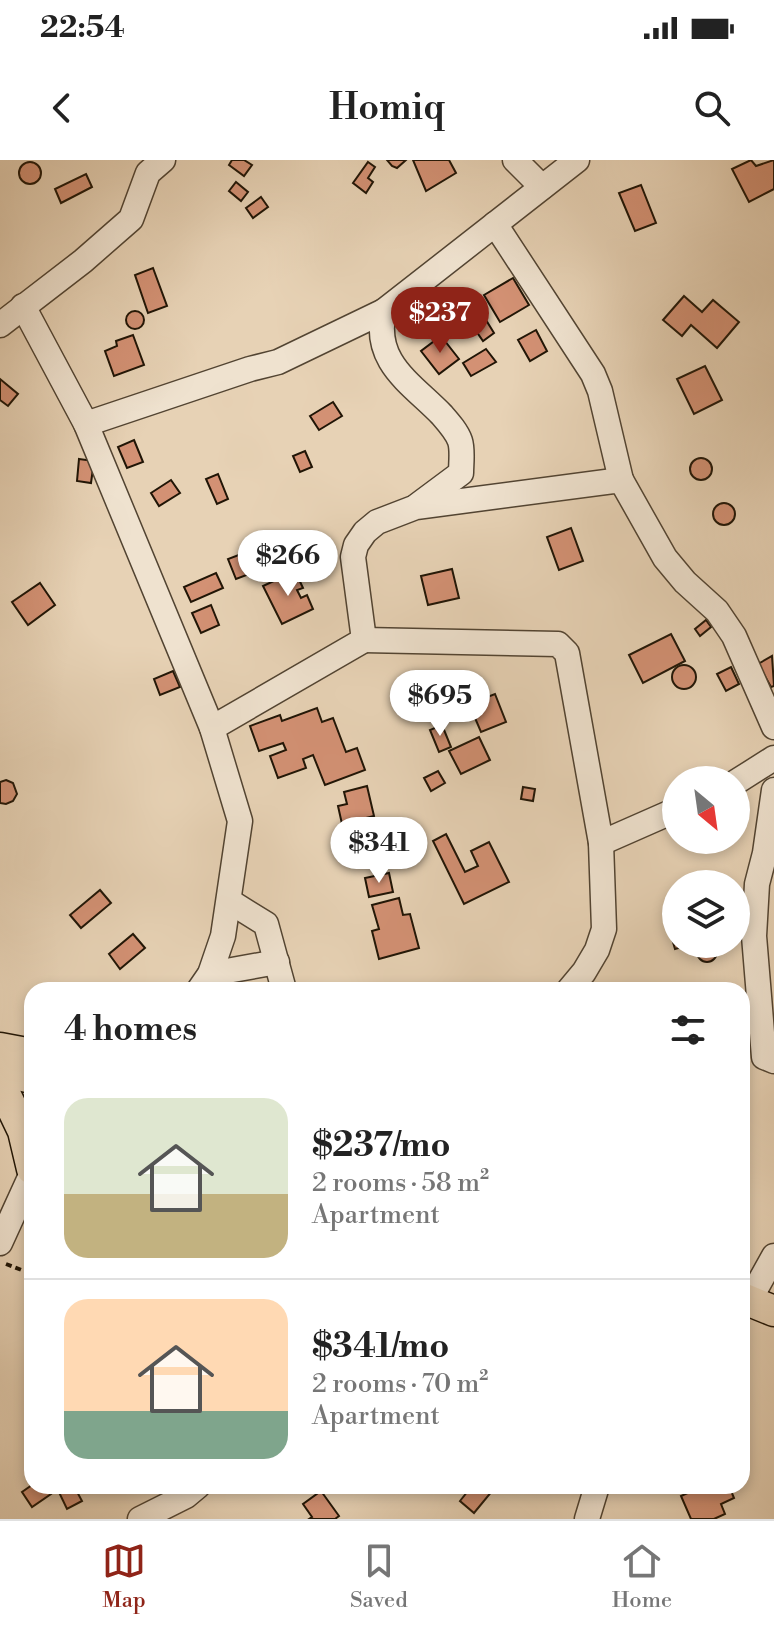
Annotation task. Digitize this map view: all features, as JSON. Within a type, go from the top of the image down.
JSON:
[{"type":"main road","points":[[0,1048],[24,1052]]},
{"type":"main road","points":[[0,1071],[24,1076]]},
{"type":"main road","points":[[0,1083],[24,1135]]},
{"type":"street","points":[[515,160],[542,187]]},
{"type":"street","points":[[86,424],[278,362],[384,311],[577,160]]},
{"type":"street","points":[[0,325],[83,261],[131,219],[150,164]]},
{"type":"street","points":[[495,224],[593,374],[600,391],[621,480],[665,558],[685,582],[717,611],[734,636],[774,727]]},
{"type":"street","points":[[23,306],[86,424],[212,728],[240,821],[223,936],[205,982]]},
{"type":"street","points":[[384,311],[380,328],[383,347],[392,366],[451,425],[461,442],[461,473],[416,507]]},
{"type":"street","points":[[364,640],[353,557],[356,545],[377,522],[416,507],[621,480]]},
{"type":"street","points":[[212,728],[364,640],[558,644],[567,653],[573,679],[601,843],[604,929],[597,950],[576,982]]},
{"type":"street","points":[[750,773],[774,758]]},
{"type":"street","points":[[760,1058],[754,936],[757,884],[774,790]]},
{"type":"street","points":[[601,843],[662,816]]},
{"type":"street","points":[[229,901],[266,924],[282,982]]},
{"type":"street","points":[[205,982],[277,962]]},
{"type":"street","points":[[0,1243],[24,1189]]},
{"type":"street","points":[[755,1303],[774,1256]]},
{"type":"street","points":[[140,1519],[188,1494]]},
{"type":"street","points":[[587,1519],[595,1494]]},
{"type":"path","points":[[0,1261],[24,1271]]},
{"type":"building","points":[[232,160],[244,160],[252,165],[244,176],[229,165]]},
{"type":"building","points":[[387,160],[406,160],[397,168]]},
{"type":"building","points":[[413,160],[449,160],[456,173],[426,191]]},
{"type":"building","points":[[751,160],[756,166],[774,160],[774,189],[749,202],[732,169]]},
{"type":"building","points":[[30,162],[38,165],[41,173],[38,181],[30,184],[22,181],[19,173],[22,165]]},
{"type":"building","points":[[368,162],[375,167],[368,178],[373,182],[366,193],[353,183]]},
{"type":"building","points":[[86,174],[92,187],[61,203],[55,189]]},
{"type":"building","points":[[236,182],[248,192],[241,201],[229,191]]},
{"type":"building","points":[[641,185],[656,223],[635,231],[619,193]]},
{"type":"building","points":[[261,197],[268,207],[253,218],[246,208]]},
{"type":"building","points":[[153,268],[167,306],[148,313],[135,275]]},
{"type":"building","points":[[513,278],[529,305],[500,322],[484,295]]},
{"type":"building","points":[[684,296],[702,312],[713,300],[739,322],[717,348],[691,325],[682,336],[663,320]]},
{"type":"building","points":[[135,311],[144,320],[135,329],[126,320]]},
{"type":"building","points":[[486,320],[494,333],[483,341],[474,328]]},
{"type":"building","points":[[536,330],[547,351],[530,361],[518,340]]},
{"type":"building","points":[[133,335],[144,365],[114,376],[105,351],[117,346],[116,341]]},
{"type":"building","points":[[441,336],[459,359],[439,374],[421,351]]},
{"type":"building","points":[[486,349],[496,362],[471,376],[463,363]]},
{"type":"building","points":[[705,366],[722,400],[694,414],[677,379]]},
{"type":"building","points":[[0,379],[18,394],[8,406],[0,400]]},
{"type":"building","points":[[333,402],[342,416],[319,430],[310,416]]},
{"type":"building","points":[[134,440],[143,462],[127,468],[118,447]]},
{"type":"building","points":[[305,451],[312,467],[300,472],[293,456]]},
{"type":"building","points":[[701,458],[709,461],[712,469],[709,477],[701,480],[693,477],[690,469],[693,461]]},
{"type":"building","points":[[79,459],[94,461],[91,483],[77,481]]},
{"type":"building","points":[[218,474],[228,499],[217,504],[206,479]]},
{"type":"building","points":[[171,480],[180,493],[159,506],[151,493]]},
{"type":"building","points":[[724,503],[732,506],[735,514],[732,522],[724,525],[716,522],[713,514],[716,506]]},
{"type":"building","points":[[571,528],[583,561],[559,570],[547,537]]},
{"type":"building","points":[[244,553],[252,573],[236,579],[228,559]]},
{"type":"building","points":[[452,569],[459,598],[428,605],[421,576]]},
{"type":"building","points":[[295,571],[303,588],[297,590],[301,598],[307,595],[313,609],[282,624],[263,586]]},
{"type":"building","points":[[216,573],[223,588],[191,602],[184,587]]},
{"type":"building","points":[[40,583],[55,605],[28,625],[12,602]]},
{"type":"building","points":[[211,605],[219,625],[201,633],[192,613]]},
{"type":"building","points":[[706,620],[711,627],[700,636],[695,629]]},
{"type":"building","points":[[671,634],[685,661],[643,683],[629,655]]},
{"type":"building","points":[[772,656],[774,686],[771,687],[758,664]]},
{"type":"building","points":[[684,665],[692,669],[696,677],[692,685],[684,689],[676,685],[672,677],[676,669]]},
{"type":"building","points":[[731,667],[739,684],[726,691],[717,674]]},
{"type":"building","points":[[173,671],[180,687],[160,695],[154,679]]},
{"type":"building","points":[[495,694],[506,722],[481,732],[469,704]]},
{"type":"building","points":[[317,708],[322,722],[333,718],[346,752],[357,748],[365,770],[325,785],[313,755],[303,759],[306,768],[278,778],[270,756],[286,750],[283,743],[259,751],[250,726],[280,715],[282,721]]},
{"type":"building","points":[[442,725],[451,747],[439,752],[430,730]]},
{"type":"building","points":[[479,737],[490,760],[461,774],[449,751]]},
{"type":"building","points":[[438,771],[445,783],[431,791],[424,778]]},
{"type":"building","points":[[6,780],[13,783],[17,794],[13,801],[6,804],[0,803],[0,782]]},
{"type":"building","points":[[367,786],[374,816],[342,824],[338,806],[347,804],[344,792]]},
{"type":"building","points":[[523,787],[535,789],[533,801],[521,799]]},
{"type":"building","points":[[446,834],[465,872],[478,866],[471,851],[489,842],[509,882],[464,904],[433,841]]},
{"type":"building","points":[[389,873],[393,892],[369,897],[365,878]]},
{"type":"building","points":[[100,890],[111,903],[81,928],[70,915]]},
{"type":"building","points":[[399,898],[403,915],[410,914],[419,948],[379,959],[372,931],[379,929],[372,905]]},
{"type":"building","points":[[133,934],[145,948],[120,969],[109,954]]},
{"type":"building","points":[[699,958],[715,958],[707,962]]},
{"type":"building","points":[[24,1491],[24,1494],[51,1494],[32,1507],[22,1492]]},
{"type":"building","points":[[60,1494],[78,1494],[82,1501],[67,1509]]},
{"type":"building","points":[[317,1494],[323,1494],[339,1516],[335,1519],[309,1519],[312,1517],[303,1504]]},
{"type":"building","points":[[466,1494],[490,1494],[474,1513],[460,1501]]},
{"type":"building","points":[[732,1494],[734,1498],[721,1504],[725,1514],[714,1519],[691,1519],[681,1496]]}]
